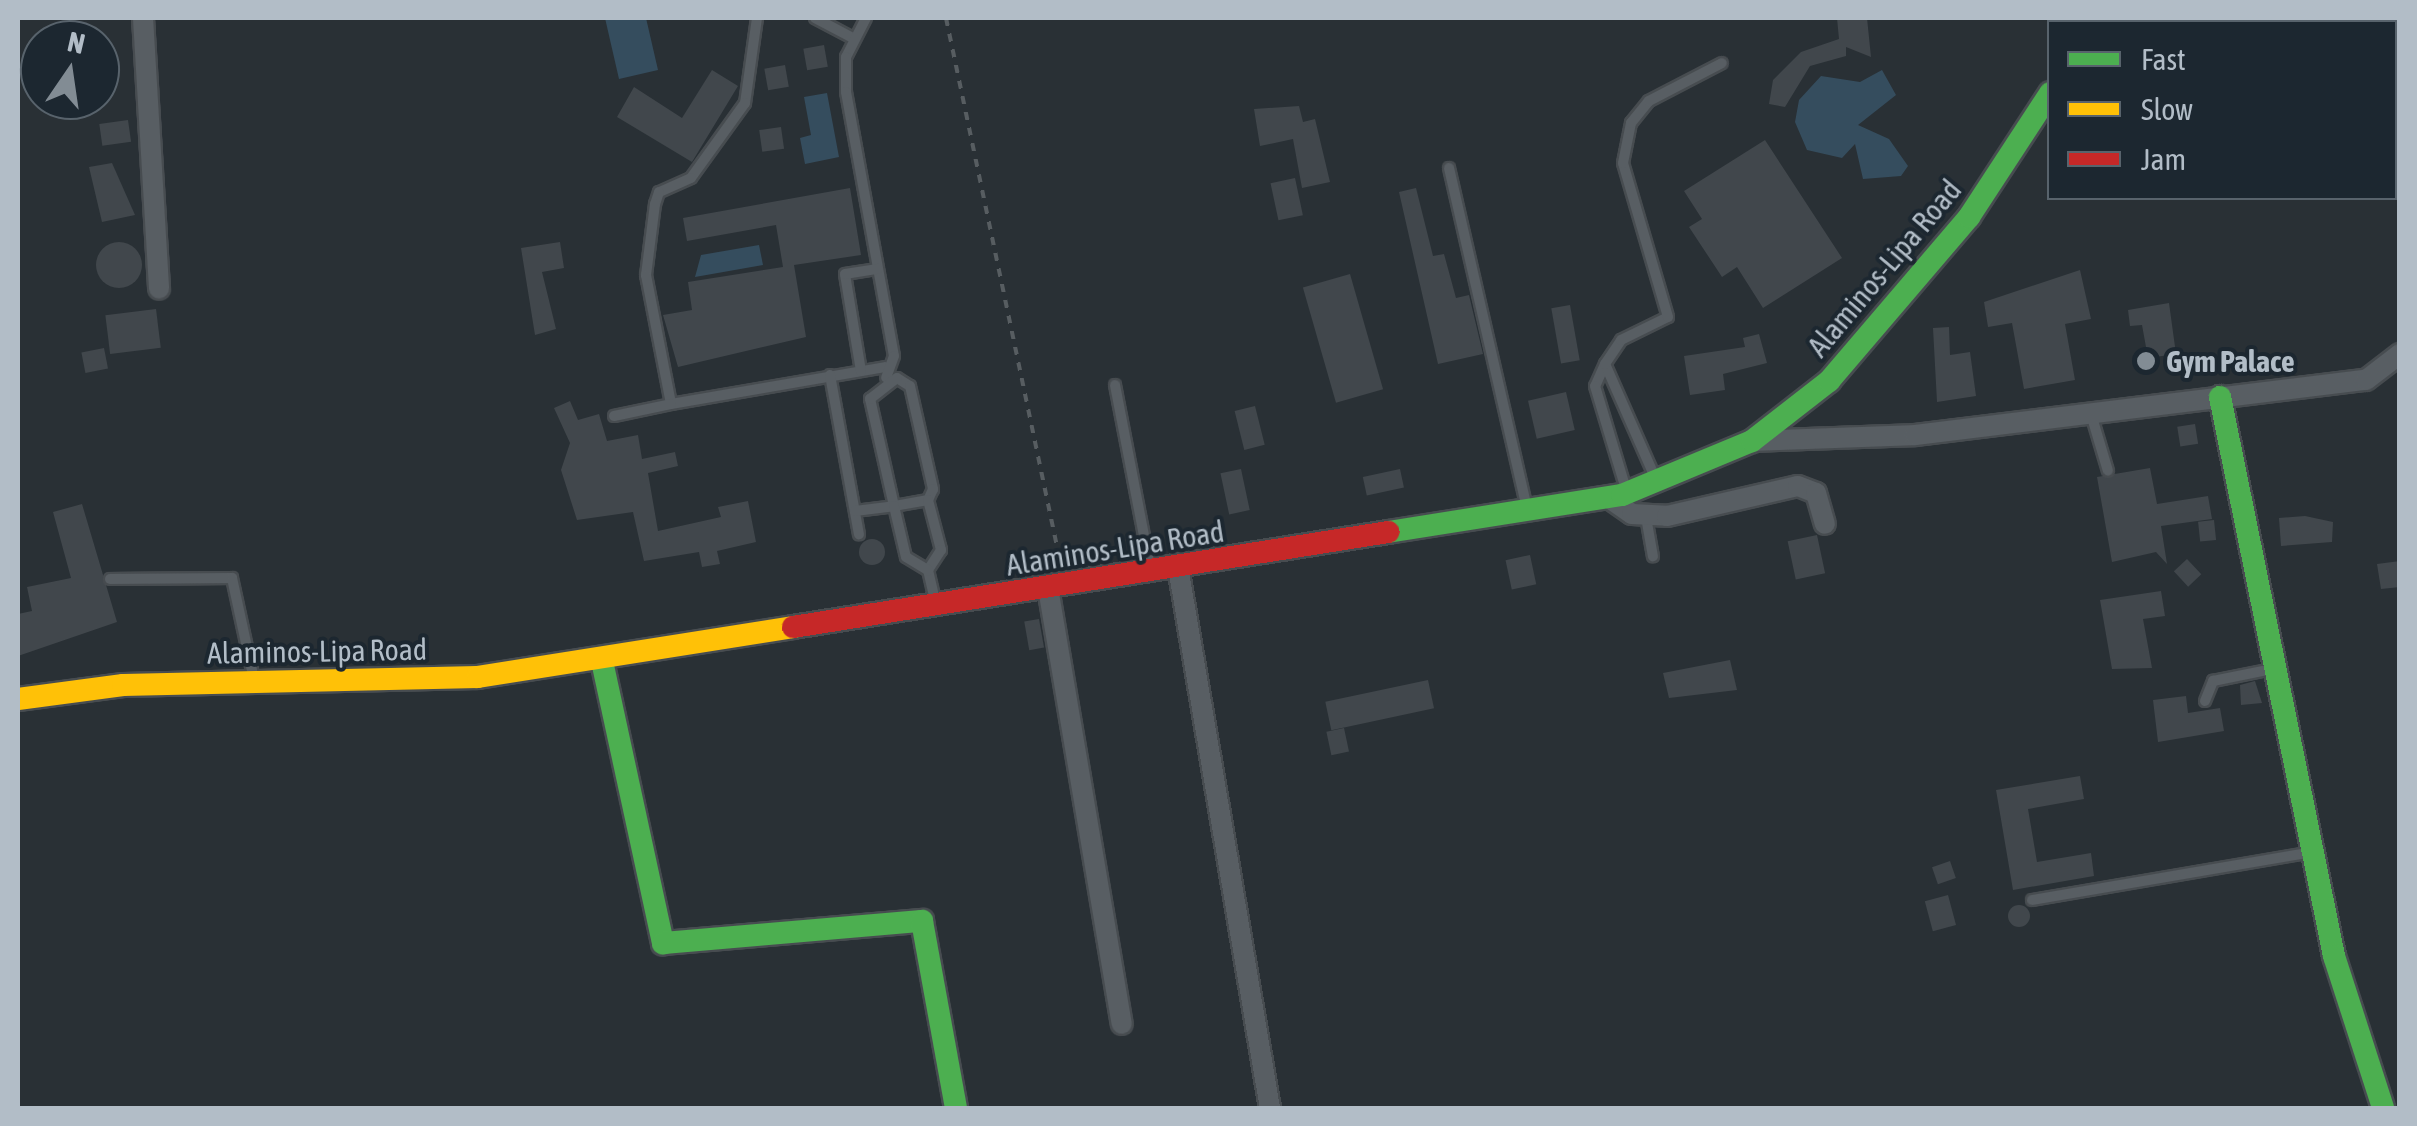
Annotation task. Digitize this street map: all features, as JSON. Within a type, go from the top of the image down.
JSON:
[{"type":"main road","name":"Alaminos-Lipa Road","points":[[18,699],[254,684],[478,677],[1529,516],[1618,495],[1752,440],[1830,382],[1888,318],[2047,97]]},
{"type":"main road","points":[[2220,397],[2334,956],[2383,1108]]},
{"type":"main road","points":[[602,660],[663,943],[910,915],[922,921],[956,1108]]},
{"type":"street","points":[[143,18],[159,289]]},
{"type":"street","points":[[1752,440],[1915,436],[2366,380],[2400,354]]},
{"type":"street","points":[[1618,495],[1646,517],[1798,486],[1816,494],[1826,524]]},
{"type":"street","points":[[1178,567],[1270,1108]]},
{"type":"street","points":[[1056,586],[1122,1024]]},
{"type":"lane","points":[[671,404],[646,275],[655,204],[660,192],[691,178],[745,104],[758,18]]},
{"type":"lane","points":[[816,18],[853,38]]},
{"type":"lane","points":[[866,18],[853,38],[846,92],[894,356],[870,399],[906,557],[928,570]]},
{"type":"lane","points":[[1618,495],[1594,386],[1621,340],[1668,317],[1624,162],[1631,123],[1649,101],[1722,63]]},
{"type":"lane","points":[[1449,168],[1529,516]]},
{"type":"lane","points":[[861,371],[844,274],[878,269]]},
{"type":"lane","points":[[1605,364],[1657,480]]},
{"type":"lane","points":[[614,416],[861,371],[885,372],[910,386],[928,500],[941,550],[928,570],[936,608]]},
{"type":"lane","points":[[830,375],[859,534]]},
{"type":"lane","points":[[1116,386],[1150,572]]},
{"type":"lane","points":[[2091,413],[2108,470]]},
{"type":"lane","points":[[854,510],[928,500]]},
{"type":"lane","points":[[1646,517],[1654,556]]},
{"type":"lane","points":[[110,580],[232,578],[254,684]]},
{"type":"lane","points":[[2205,700],[2212,682],[2278,668]]},
{"type":"lane","points":[[2032,900],[2314,852]]},
{"type":"path","points":[[946,18],[1056,586]]},
{"type":"water","points":[[605,18],[646,18],[658,70],[619,79]]},
{"type":"water","points":[[1882,70],[1896,95],[1858,125],[1889,139],[1908,166],[1901,176],[1863,179],[1855,144],[1842,158],[1807,150],[1795,122],[1799,100],[1821,76],[1860,82]]},
{"type":"water","points":[[827,93],[839,157],[805,164],[800,138],[811,135],[804,97]]},
{"type":"water","points":[[759,245],[763,265],[695,277],[701,255]]},
{"type":"building","points":[[1837,18],[1867,18],[1871,57],[1846,47],[1846,56],[1810,66],[1785,107],[1769,104],[1773,80],[1801,52],[1839,39]]},
{"type":"building","points":[[824,45],[828,67],[807,70],[803,49]]},
{"type":"building","points":[[785,65],[789,87],[768,90],[764,69]]},
{"type":"building","points":[[712,70],[738,86],[692,162],[617,117],[634,87],[682,118]]},
{"type":"building","points":[[1299,106],[1303,122],[1315,119],[1330,182],[1302,188],[1293,139],[1260,146],[1254,109]]},
{"type":"building","points":[[128,120],[131,142],[102,146],[99,124]]},
{"type":"building","points":[[781,127],[784,149],[762,152],[759,130]]},
{"type":"building","points":[[1765,140],[1842,258],[1763,308],[1737,267],[1722,277],[1689,227],[1702,219],[1684,191]]},
{"type":"building","points":[[112,163],[135,215],[102,222],[89,167]]},
{"type":"building","points":[[1295,178],[1303,215],[1278,220],[1271,183]]},
{"type":"building","points":[[850,188],[861,255],[794,265],[806,337],[678,367],[663,315],[692,310],[688,282],[783,267],[776,225],[687,241],[683,218]]},
{"type":"building","points":[[1416,188],[1433,256],[1444,254],[1456,298],[1469,295],[1483,354],[1438,364],[1399,192]]},
{"type":"building","points":[[119,242],[135,249],[142,265],[135,281],[119,288],[103,281],[96,265],[103,249]]},
{"type":"building","points":[[560,242],[564,268],[542,272],[556,329],[535,335],[521,248]]},
{"type":"building","points":[[2080,270],[2091,319],[2065,324],[2075,380],[2024,389],[2012,323],[1988,327],[1984,302]]},
{"type":"building","points":[[1350,274],[1383,389],[1336,403],[1303,288]]},
{"type":"building","points":[[2169,303],[2176,354],[2148,358],[2142,325],[2130,326],[2128,310]]},
{"type":"building","points":[[1570,305],[1580,360],[1561,363],[1551,308]]},
{"type":"building","points":[[156,309],[161,348],[110,354],[105,315]]},
{"type":"building","points":[[1949,327],[1950,355],[1970,352],[1976,396],[1937,402],[1933,328]]},
{"type":"building","points":[[1759,334],[1767,363],[1723,374],[1725,390],[1690,395],[1684,356],[1745,347],[1743,338]]},
{"type":"building","points":[[104,348],[108,369],[85,373],[81,352]]},
{"type":"building","points":[[1566,392],[1575,430],[1537,439],[1528,401]]},
{"type":"building","points":[[570,401],[578,420],[599,414],[607,441],[638,435],[642,459],[675,452],[678,466],[648,473],[658,531],[721,517],[718,507],[748,501],[756,542],[717,551],[720,564],[702,567],[699,552],[644,561],[633,512],[577,520],[561,470],[570,443],[554,408]]},
{"type":"building","points":[[1255,406],[1265,445],[1244,450],[1235,411]]},
{"type":"building","points":[[2195,424],[2198,444],[2180,447],[2177,427]]},
{"type":"building","points":[[2150,468],[2157,504],[2208,496],[2212,519],[2161,526],[2167,564],[2156,552],[2112,562],[2097,477]]},
{"type":"building","points":[[1241,469],[1250,510],[1229,514],[1220,473]]},
{"type":"building","points":[[1400,469],[1404,488],[1367,495],[1363,477]]},
{"type":"building","points":[[82,504],[117,622],[18,656],[18,614],[32,611],[27,587],[71,578],[53,512]]},
{"type":"building","points":[[2305,516],[2333,522],[2332,542],[2281,546],[2279,518]]},
{"type":"building","points":[[2214,520],[2216,540],[2200,542],[2198,522]]},
{"type":"building","points":[[1817,535],[1825,573],[1796,579],[1788,541]]},
{"type":"building","points":[[872,539],[881,543],[885,552],[881,561],[872,565],[863,561],[859,552],[863,543]]},
{"type":"building","points":[[1530,555],[1536,584],[1512,590],[1506,560]]},
{"type":"building","points":[[2187,559],[2201,574],[2188,587],[2174,571]]},
{"type":"building","points":[[2400,561],[2400,587],[2381,589],[2377,564]]},
{"type":"building","points":[[2161,591],[2165,616],[2143,619],[2152,668],[2112,669],[2100,600]]},
{"type":"building","points":[[1039,619],[1044,648],[1029,650],[1024,622]]},
{"type":"building","points":[[1730,660],[1737,690],[1669,698],[1663,673]]},
{"type":"building","points":[[1428,680],[1434,708],[1331,730],[1325,702]]},
{"type":"building","points":[[2255,681],[2262,703],[2241,705],[2240,685]]},
{"type":"building","points":[[2186,696],[2188,713],[2220,708],[2224,731],[2158,742],[2153,700]]},
{"type":"building","points":[[1344,728],[1349,751],[1331,755],[1326,732]]},
{"type":"building","points":[[2080,776],[2084,799],[2028,809],[2037,862],[2091,853],[2094,876],[2013,890],[1996,790]]},
{"type":"building","points":[[1950,861],[1956,878],[1938,884],[1932,867]]},
{"type":"building","points":[[1948,895],[1956,925],[1933,931],[1925,901]]},
{"type":"building","points":[[2019,905],[2027,908],[2027,924],[2019,927],[2011,924],[2008,916],[2011,908]]},
{"type":"traffic: fast","points":[[1388,532],[1622,495],[1752,441],[1829,381],[1969,217],[2047,98]]},
{"type":"traffic: fast","points":[[2220,397],[2334,956],[2383,1108]]},
{"type":"traffic: fast","points":[[602,661],[663,943],[922,921],[956,1108]]},
{"type":"traffic: slow","points":[[18,699],[123,685],[478,677],[793,627]]},
{"type":"traffic: jam","points":[[793,627],[1388,532]]},
{"type":"place","name":"Gym Palace","points":[[2146,361]]}]
